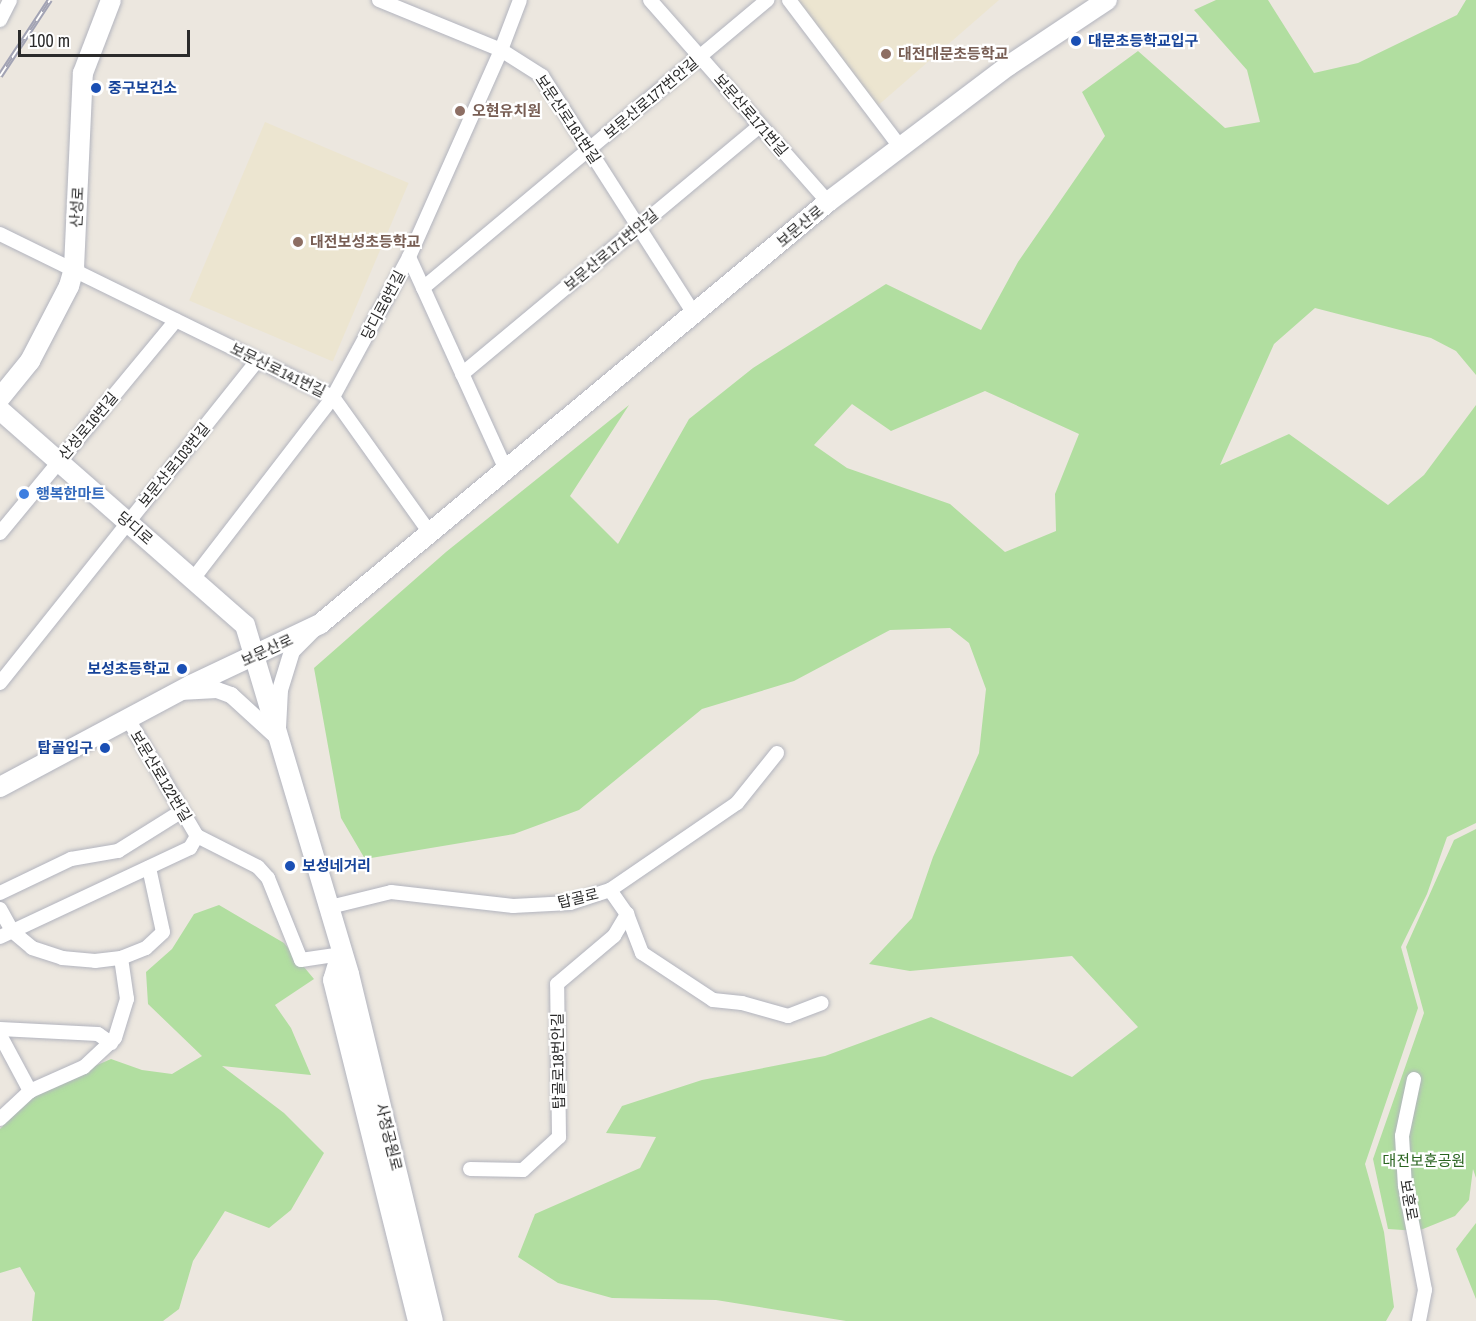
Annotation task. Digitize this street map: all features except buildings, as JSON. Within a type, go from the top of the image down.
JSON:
[{"type":"main road","name":"산성로","points":[[0,398],[30,361],[69,286],[74,268],[83,73],[111,0]]},
{"type":"main road","name":"보문산로","points":[[0,787],[179,692],[320,624],[828,202],[1008,66],[1107,0]]},
{"type":"main road","name":"당디로","points":[[0,410],[245,625],[256,656]]},
{"type":"main road","name":"사정공원로","points":[[256,656],[277,737],[330,907],[341,954],[349,974],[433,1321]]},
{"type":"main road","name":"사정공원로","points":[[341,954],[333,980],[340,1014],[418,1321]]},
{"type":"street","points":[[0,20],[10,0]]},
{"type":"street","name":"보문산로161번길","points":[[379,0],[501,50],[542,76],[694,314]]},
{"type":"street","name":"당디로6번길","points":[[193,579],[333,397],[409,257],[501,50],[520,0]]},
{"type":"street","name":"보문산로171번길","points":[[651,0],[828,202]]},
{"type":"street","name":"보문산로177번안길","points":[[423,288],[768,0]]},
{"type":"street","points":[[789,0],[900,147]]},
{"type":"street","name":"보문산로171번안길","points":[[462,374],[760,126]]},
{"type":"street","name":"보문산로141번길","points":[[0,234],[74,268],[333,397],[430,533]]},
{"type":"street","points":[[409,257],[506,470]]},
{"type":"street","name":"산성로16번길","points":[[0,533],[176,320]]},
{"type":"street","name":"보문산로103번길","points":[[0,683],[258,360]]},
{"type":"street","points":[[277,737],[280,690],[292,651],[320,624]]},
{"type":"street","points":[[179,692],[217,690],[231,695],[277,737]]},
{"type":"street","name":"보문산로122번길","points":[[128,719],[197,836],[258,867],[268,878],[301,960],[341,954]]},
{"type":"street","name":"탑골로","points":[[330,907],[390,892],[513,906],[570,903],[610,890],[736,803],[777,753]]},
{"type":"street","points":[[0,893],[71,859],[118,851],[163,820],[182,811]]},
{"type":"street","points":[[6,934],[190,848],[197,836]]},
{"type":"street","points":[[0,909],[6,934],[32,948],[62,958],[95,962],[121,958],[146,948],[163,932],[149,868]]},
{"type":"street","points":[[610,890],[627,914],[642,953],[713,1000],[742,1003],[788,1016],[822,1003]]},
{"type":"street","name":"탑골로18번안길","points":[[470,1169],[523,1170],[559,1137],[557,984],[614,936],[627,914]]},
{"type":"street","points":[[0,1119],[30,1090],[84,1067],[111,1043],[125,1016],[127,999],[121,958]]},
{"type":"street","points":[[0,1029],[98,1034],[111,1043]]},
{"type":"street","points":[[0,1035],[30,1090]]},
{"type":"street","name":"보훈로","points":[[1414,1079],[1402,1136],[1405,1186],[1425,1290],[1419,1321]]},
{"type":"shaded area","name":"대전대문초등학교","points":[[796,0],[999,0],[875,108]]},
{"type":"shaded area","name":"대전보성초등학교","points":[[265,122],[409,183],[333,362],[189,301]]},
{"type":"green space","points":[[1216,0],[1268,0],[1314,73],[1358,63],[1457,15],[1466,0],[1476,0],[1476,375],[1456,351],[1431,338],[1315,308],[1274,344],[1220,465],[1289,434],[1388,505],[1424,475],[1476,405],[1476,823],[1447,837],[1427,894],[1401,947],[1418,1008],[1365,1164],[1384,1232],[1394,1307],[1386,1321],[846,1321],[716,1300],[612,1298],[558,1283],[518,1257],[535,1214],[640,1168],[656,1137],[606,1133],[622,1106],[702,1080],[825,1056],[931,1017],[1072,1077],[1138,1027],[1072,956],[910,971],[869,964],[912,918],[933,857],[979,753],[986,689],[969,643],[950,628],[890,630],[794,681],[702,709],[579,810],[514,834],[365,859],[341,818],[314,668],[446,552],[629,405],[570,496],[618,544],[689,419],[753,368],[886,284],[981,330],[1018,262],[1105,136],[1082,92],[1138,51],[1225,128],[1260,122],[1247,70],[1194,10]],"holes":[[[985,391],[1079,434],[1055,494],[1056,531],[1005,552],[950,504],[847,468],[814,445],[852,404],[891,431]]]},
{"type":"green space","name":"대전보훈공원","points":[[1476,829],[1476,1178],[1473,1169],[1469,1200],[1455,1216],[1418,1231],[1388,1229],[1373,1159],[1424,1013],[1406,947],[1454,840]]},
{"type":"green space","points":[[219,905],[284,943],[314,979],[275,1005],[291,1028],[311,1075],[222,1066],[284,1113],[324,1153],[291,1210],[269,1228],[225,1211],[193,1261],[179,1309],[163,1321],[32,1321],[35,1293],[20,1267],[0,1273],[0,1129],[35,1092],[111,1059],[142,1070],[172,1074],[202,1056],[148,1004],[146,972],[172,949],[194,914]]},
{"type":"green space","points":[[1476,1223],[1476,1299],[1456,1249]]},
{"type":"railway","points":[[0,76],[50,0]]},
{"type":"place","name":"대문초등학교입구","points":[[1076,41]]},
{"type":"place","name":"대전대문초등학교","points":[[886,54]]},
{"type":"place","name":"중구보건소","points":[[96,88]]},
{"type":"place","name":"오현유치원","points":[[460,111]]},
{"type":"place","name":"대전보성초등학교","points":[[298,242]]},
{"type":"place","name":"행복한마트","points":[[24,494]]},
{"type":"place","name":"보성초등학교","points":[[182,669]]},
{"type":"place","name":"탑골입구","points":[[105,748]]},
{"type":"place","name":"보성네거리","points":[[290,866]]}]
